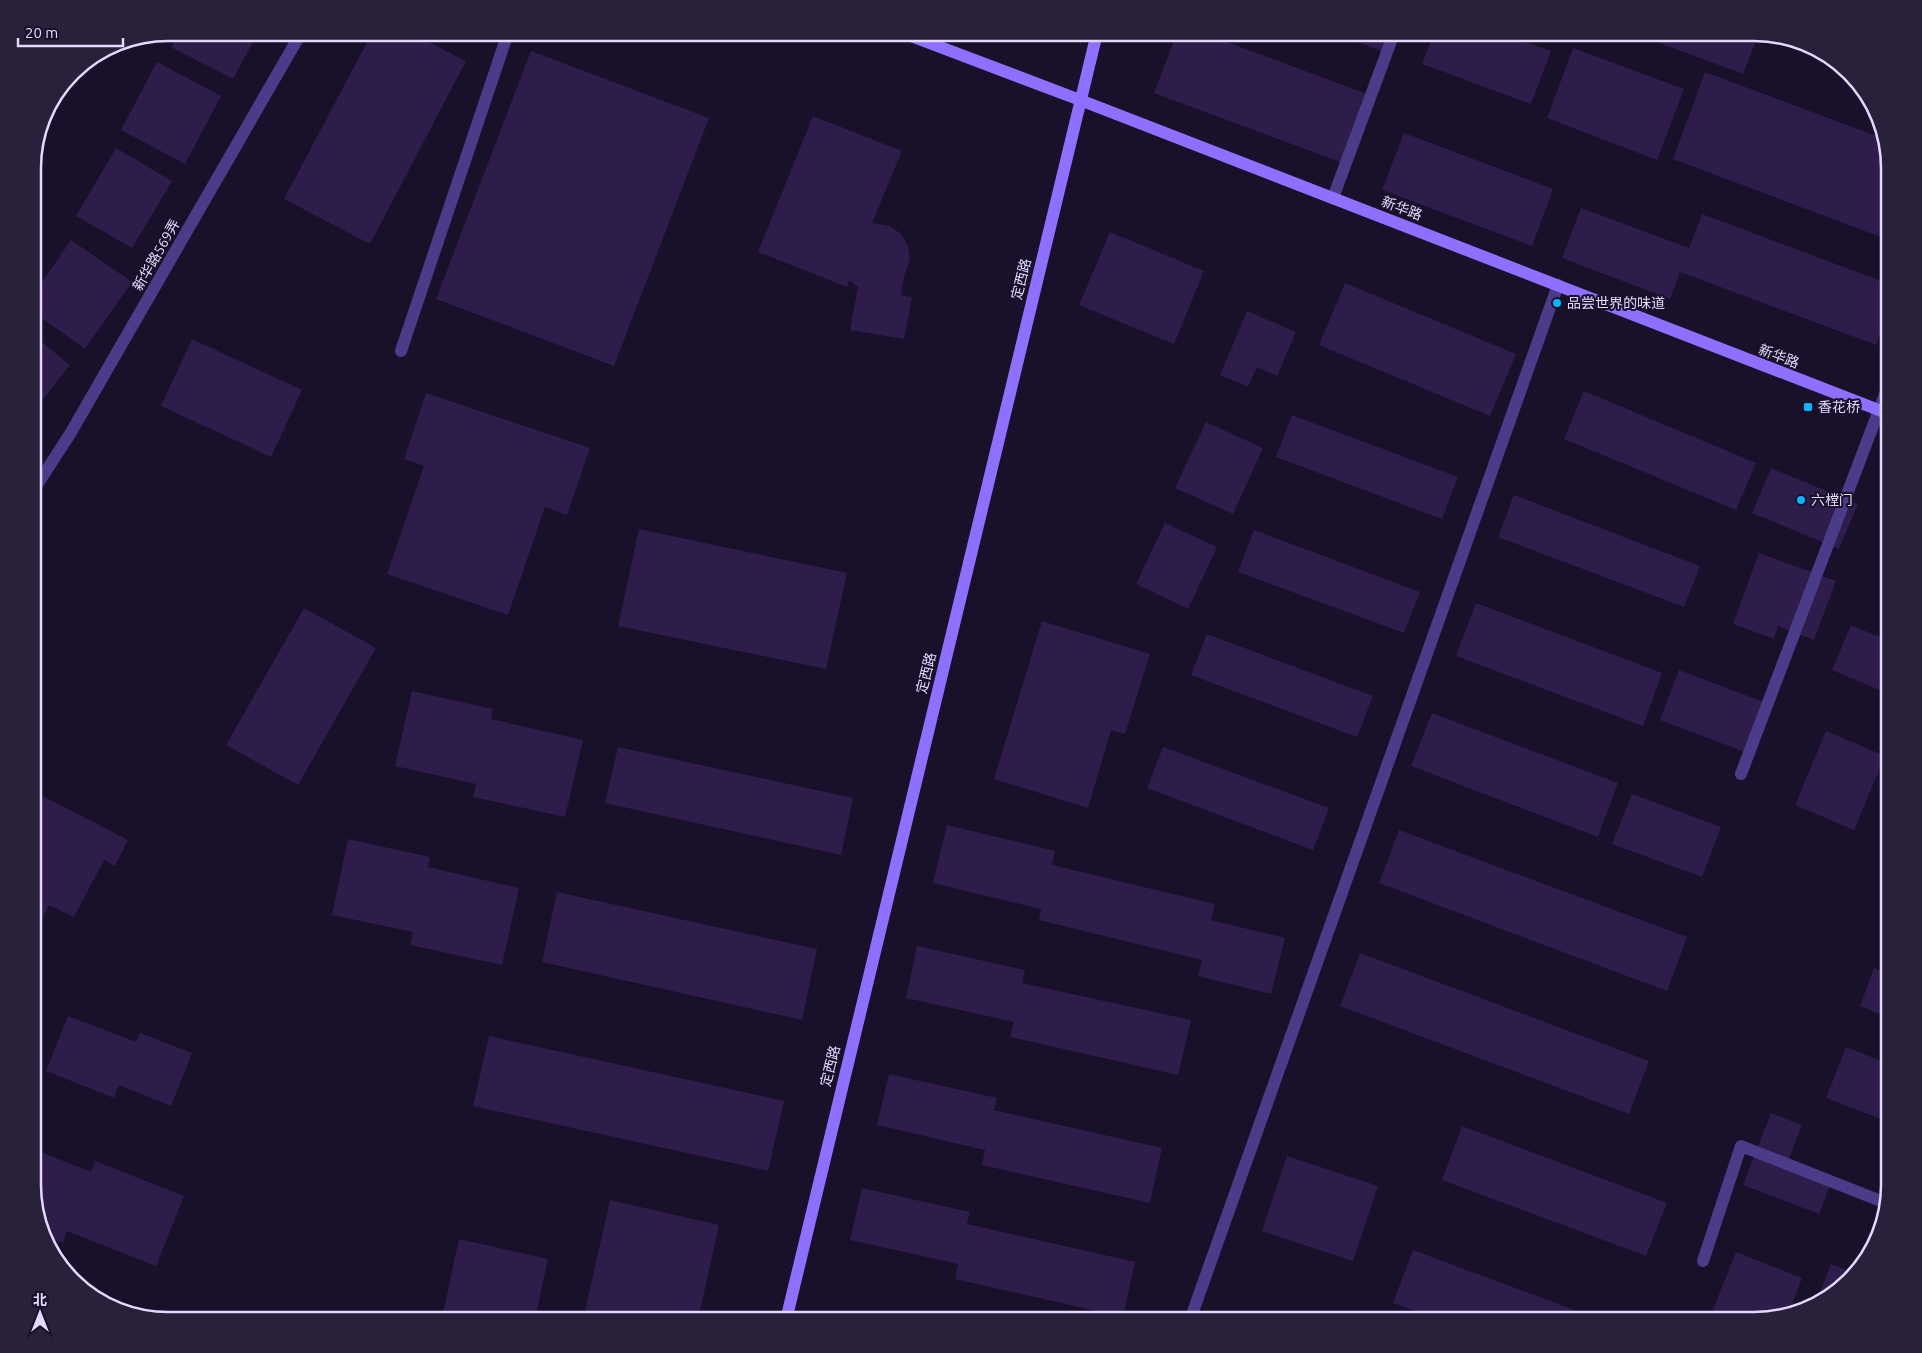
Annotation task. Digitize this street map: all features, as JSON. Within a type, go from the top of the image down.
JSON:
[{"type":"street","name":"定西路","points":[[788,1312],[1094,41]]},
{"type":"street","points":[[1333,198],[1391,41]]},
{"type":"street","name":"新华路569弄","points":[[42,477],[70,434],[295,42]]},
{"type":"street","points":[[401,351],[505,42]]},
{"type":"street","name":"新华路","points":[[928,42],[1881,411]]},
{"type":"street","points":[[1193,1312],[1558,285]]},
{"type":"street","points":[[1741,774],[1881,420]]},
{"type":"street","points":[[1703,1261],[1741,1146],[1880,1201]]},
{"type":"building","points":[[1174,41],[1225,41],[1370,95],[1345,164],[1154,93]]},
{"type":"building","points":[[1356,41],[1386,41],[1382,51]]},
{"type":"building","points":[[1431,41],[1523,41],[1551,51],[1531,104],[1422,64]]},
{"type":"building","points":[[1654,41],[1756,41],[1743,74]]},
{"type":"building","points":[[174,42],[253,42],[233,79],[171,47]]},
{"type":"building","points":[[367,42],[428,42],[466,61],[370,244],[284,199]]},
{"type":"building","points":[[1573,48],[1684,89],[1657,160],[1547,118]]},
{"type":"building","points":[[531,51],[709,118],[614,366],[436,299]]},
{"type":"building","points":[[157,62],[221,96],[185,164],[121,130]]},
{"type":"building","points":[[1705,72],[1876,136],[1881,168],[1881,237],[1673,159]]},
{"type":"building","points":[[813,116],[902,151],[872,223],[890,226],[901,234],[908,246],[910,259],[904,276],[901,295],[912,297],[904,339],[850,330],[858,287],[849,280],[847,287],[758,252]]},
{"type":"building","points":[[1404,133],[1553,189],[1532,246],[1382,190]]},
{"type":"building","points":[[116,148],[172,181],[132,248],[76,216]]},
{"type":"building","points":[[1581,208],[1689,248],[1702,214],[1881,281],[1881,331],[1876,345],[1680,272],[1670,299],[1562,258]]},
{"type":"building","points":[[1110,232],[1204,271],[1174,344],[1079,305]]},
{"type":"building","points":[[71,240],[132,282],[85,349],[42,318],[42,282]]},
{"type":"building","points":[[1345,283],[1516,354],[1490,416],[1319,345]]},
{"type":"building","points":[[1247,311],[1296,332],[1277,376],[1257,367],[1248,387],[1220,375]]},
{"type":"building","points":[[192,339],[302,390],[271,457],[161,406]]},
{"type":"building","points":[[42,342],[70,365],[42,401]]},
{"type":"building","points":[[1584,391],[1756,463],[1736,510],[1564,439]]},
{"type":"building","points":[[426,393],[590,448],[567,515],[545,507],[508,615],[387,574],[424,466],[404,459]]},
{"type":"building","points":[[1292,415],[1458,477],[1442,519],[1276,457]]},
{"type":"building","points":[[1206,422],[1263,448],[1233,514],[1175,488]]},
{"type":"building","points":[[1771,468],[1858,504],[1839,549],[1752,513]]},
{"type":"building","points":[[1514,495],[1700,566],[1684,607],[1498,537]]},
{"type":"building","points":[[1165,523],[1217,547],[1188,609],[1136,584]]},
{"type":"building","points":[[639,529],[847,573],[826,669],[618,626]]},
{"type":"building","points":[[1254,530],[1420,592],[1404,633],[1238,572]]},
{"type":"building","points":[[1759,553],[1836,581],[1814,640],[1778,626],[1774,639],[1733,624]]},
{"type":"building","points":[[1476,603],[1662,673],[1643,726],[1456,656]]},
{"type":"building","points":[[304,608],[376,648],[298,785],[226,745]]},
{"type":"building","points":[[1042,621],[1150,654],[1125,734],[1111,730],[1088,808],[994,779]]},
{"type":"building","points":[[1851,625],[1881,638],[1881,691],[1832,670]]},
{"type":"building","points":[[1207,634],[1373,696],[1357,737],[1191,675]]},
{"type":"building","points":[[1679,670],[1769,704],[1750,754],[1660,720]]},
{"type":"building","points":[[412,691],[493,709],[491,719],[583,740],[565,817],[473,797],[476,784],[395,766]]},
{"type":"building","points":[[1432,713],[1618,783],[1598,837],[1411,766]]},
{"type":"building","points":[[1826,731],[1881,754],[1881,766],[1854,830],[1795,805]]},
{"type":"building","points":[[618,747],[853,798],[841,855],[605,803]]},
{"type":"building","points":[[1163,747],[1329,808],[1313,850],[1147,788]]},
{"type":"building","points":[[1632,794],[1721,827],[1702,877],[1612,844]]},
{"type":"building","points":[[42,796],[128,840],[115,866],[104,860],[74,917],[49,905],[42,918]]},
{"type":"building","points":[[947,825],[1055,851],[1052,865],[1215,904],[1211,920],[1285,938],[1271,994],[1198,976],[1202,960],[1039,920],[1041,909],[933,883]]},
{"type":"building","points":[[1399,830],[1687,937],[1667,991],[1379,883]]},
{"type":"building","points":[[348,839],[430,857],[428,867],[519,888],[502,965],[410,945],[413,932],[332,915]]},
{"type":"building","points":[[557,892],[817,949],[802,1020],[542,962]]},
{"type":"building","points":[[917,946],[1025,970],[1022,983],[1191,1020],[1178,1075],[1010,1037],[1014,1022],[906,998]]},
{"type":"building","points":[[1360,953],[1649,1061],[1629,1114],[1340,1006]]},
{"type":"building","points":[[1874,968],[1881,971],[1881,1015],[1860,1006]]},
{"type":"building","points":[[68,1016],[136,1042],[140,1033],[192,1053],[171,1106],[119,1085],[114,1098],[46,1071]]},
{"type":"building","points":[[489,1036],[784,1101],[768,1171],[473,1106]]},
{"type":"building","points":[[1846,1047],[1881,1061],[1881,1119],[1826,1098]]},
{"type":"building","points":[[889,1074],[997,1098],[994,1110],[1162,1148],[1150,1203],[982,1165],[985,1150],[877,1125]]},
{"type":"building","points":[[1771,1113],[1802,1125],[1788,1161],[1833,1178],[1819,1214],[1743,1185]]},
{"type":"building","points":[[1462,1126],[1667,1203],[1646,1256],[1442,1180]]},
{"type":"building","points":[[42,1153],[91,1172],[95,1161],[184,1196],[156,1266],[67,1231],[63,1243],[54,1240],[48,1226],[44,1209]]},
{"type":"building","points":[[1287,1156],[1378,1186],[1353,1261],[1262,1231]]},
{"type":"building","points":[[862,1188],[970,1212],[967,1224],[1135,1262],[1124,1312],[1101,1312],[955,1279],[958,1264],[850,1240]]},
{"type":"building","points":[[610,1200],[719,1225],[700,1312],[585,1312]]},
{"type":"building","points":[[459,1239],[548,1259],[537,1312],[443,1312]]},
{"type":"building","points":[[1413,1250],[1580,1312],[1418,1312],[1393,1303]]},
{"type":"building","points":[[1736,1252],[1802,1278],[1791,1306],[1754,1312],[1712,1312]]},
{"type":"building","points":[[1831,1264],[1847,1270],[1837,1280],[1820,1293]]},
{"type":"place","name":"品尝世界的味道","points":[[1557,303]]},
{"type":"place","name":"香花桥","points":[[1808,407]]},
{"type":"place","name":"六樘门","points":[[1801,500]]}]
